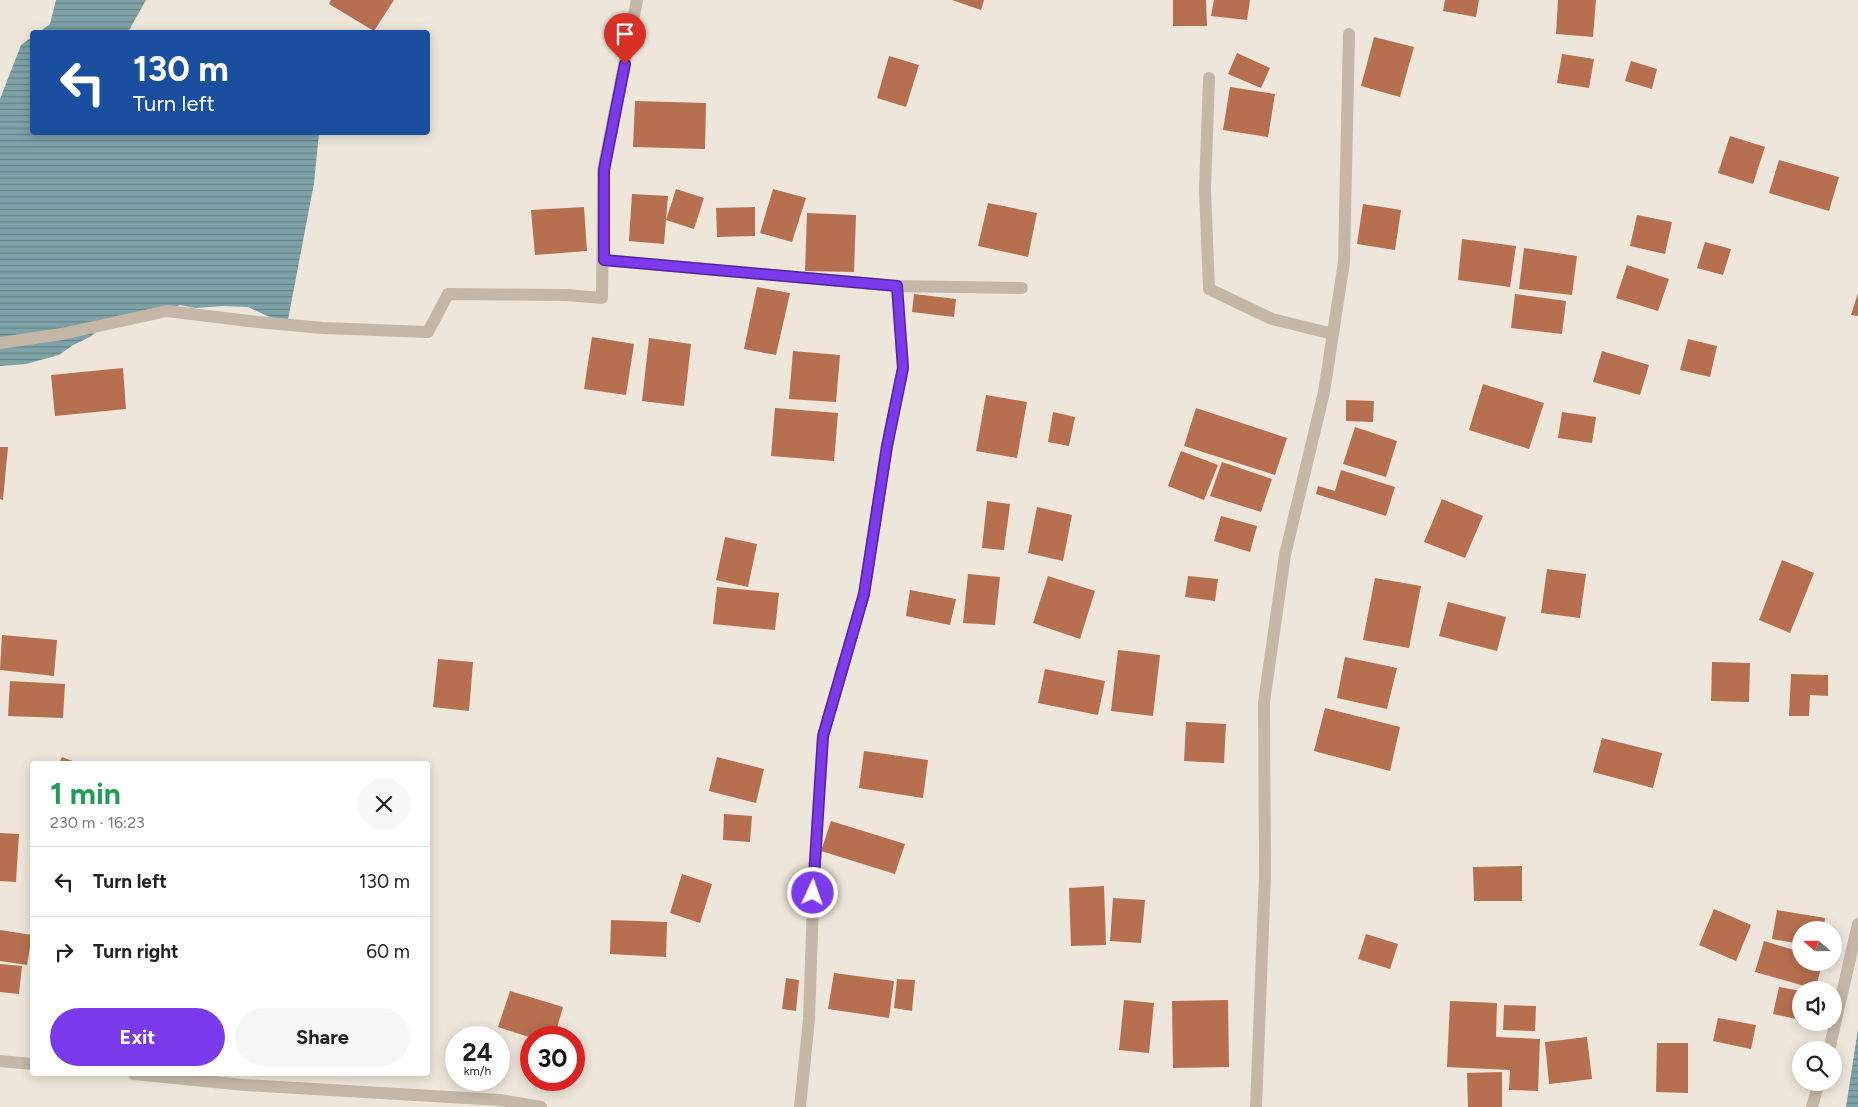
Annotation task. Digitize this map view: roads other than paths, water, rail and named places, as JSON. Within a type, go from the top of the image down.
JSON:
[{"type":"street","points":[[0,343],[62,334],[167,311],[323,328],[428,332],[448,294],[566,295],[602,298],[604,170],[637,0]]},
{"type":"street","points":[[1256,1107],[1265,876],[1264,702],[1285,555],[1324,392],[1344,262],[1348,34]]},
{"type":"street","points":[[1209,78],[1205,190],[1209,289],[1272,319],[1333,334]]},
{"type":"street","points":[[604,260],[897,286],[1022,288]]},
{"type":"street","points":[[800,1107],[809,1019],[814,875],[823,736],[864,594],[887,446],[903,368],[897,286]]},
{"type":"street","points":[[1831,1041],[1858,924]]},
{"type":"street","points":[[0,1061],[30,1064]]},
{"type":"street","points":[[156,1076],[244,1084],[500,1100],[542,1107]]},
{"type":"street","points":[[1812,1107],[1816,1091]]},
{"type":"water","points":[[56,0],[146,0],[129,30],[42,30],[50,24]]},
{"type":"water","points":[[30,38],[30,135],[319,135],[314,183],[287,325],[248,307],[195,308],[180,305],[153,317],[110,320],[90,337],[73,345],[59,355],[26,364],[0,366],[0,99],[21,45]]},
{"type":"water","points":[[1858,1029],[1858,1107],[1846,1107]]}]
